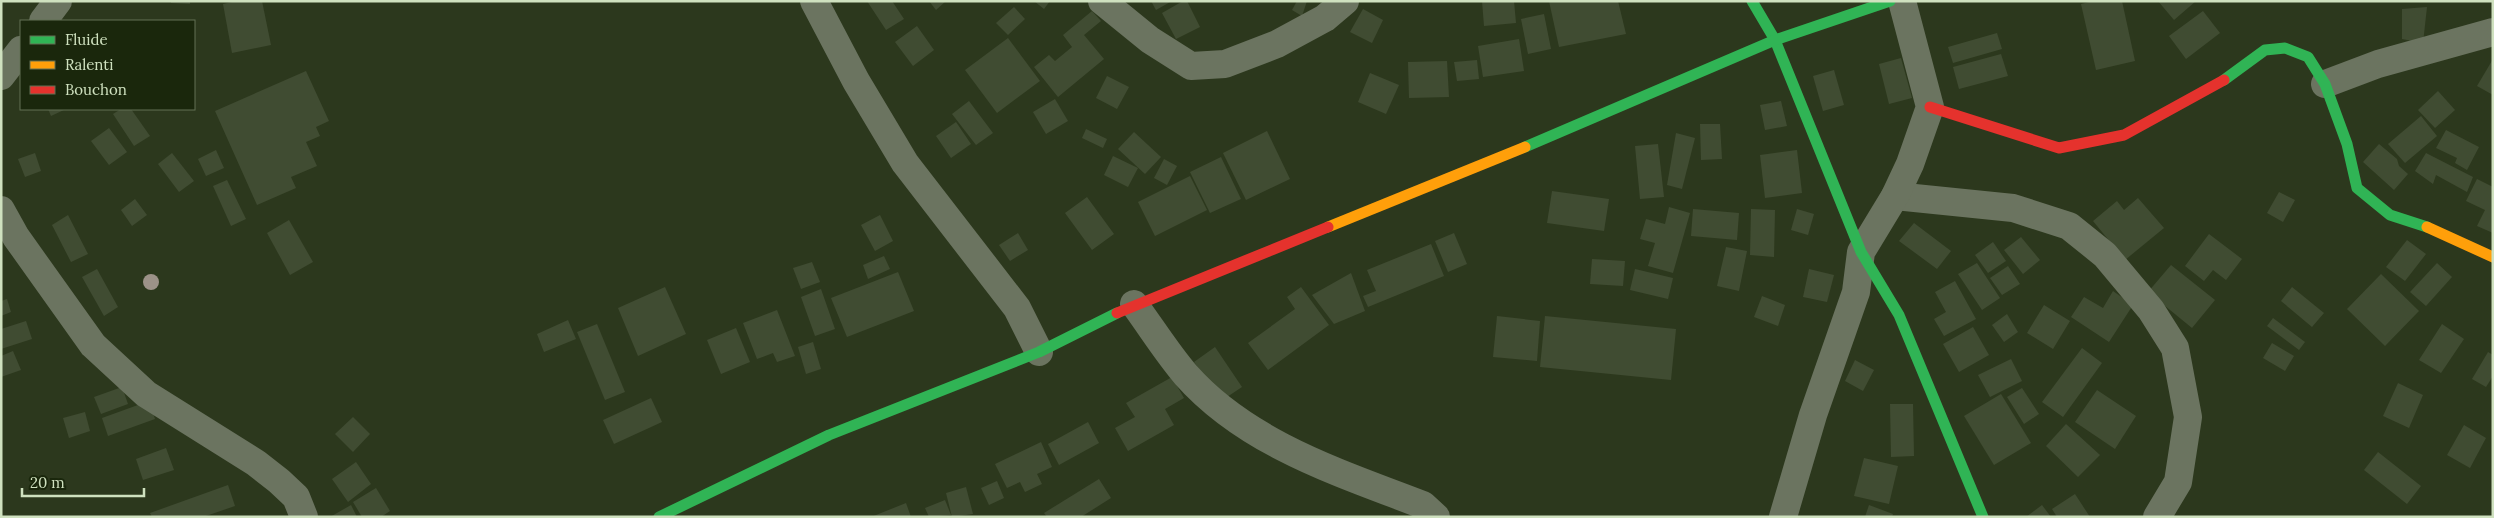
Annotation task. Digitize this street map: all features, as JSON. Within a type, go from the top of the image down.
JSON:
[{"type":"street","points":[[44,20],[58,1]]},
{"type":"street","points":[[814,1],[856,81],[905,163],[1017,308],[1039,352]]},
{"type":"street","points":[[1102,1],[1150,40],[1191,66],[1225,64],[1277,44],[1325,18],[1345,1]]},
{"type":"street","points":[[1752,1],[1775,40],[1861,252],[1899,315],[1982,517]]},
{"type":"street","points":[[659,517],[829,435],[1039,352],[1134,304],[1459,175],[1775,40],[1890,1]]},
{"type":"street","points":[[1783,517],[1813,415],[1856,292],[1861,252],[1895,196],[1910,164],[1930,107],[1902,1]]},
{"type":"street","points":[[2325,84],[2378,64],[2493,32]]},
{"type":"street","points":[[1930,107],[2059,148],[2124,134],[2218,85],[2266,50],[2285,48],[2308,56],[2325,84],[2347,144],[2357,188],[2390,215],[2439,232],[2493,257]]},
{"type":"street","points":[[1,76],[20,51]]},
{"type":"street","points":[[1895,196],[2013,208],[2070,226],[2105,255],[2151,310],[2174,348],[2188,417],[2178,482],[2157,517]]},
{"type":"street","points":[[1,210],[16,237],[93,346],[146,394],[256,463],[279,481],[296,497],[304,517]]},
{"type":"street","points":[[1134,304],[1186,375],[1230,415],[1300,457],[1424,505],[1436,517]]},
{"type":"building","points":[[171,1],[190,1],[190,4],[171,3]]},
{"type":"building","points":[[236,1],[262,1],[271,45],[232,53],[223,4]]},
{"type":"building","points":[[867,1],[892,1],[904,19],[886,30]]},
{"type":"building","points":[[929,1],[946,1],[936,10]]},
{"type":"building","points":[[1034,1],[1050,1],[1044,9]]},
{"type":"building","points":[[1151,1],[1172,1],[1156,10]]},
{"type":"building","points":[[1183,1],[1187,1],[1200,27],[1176,39],[1162,13]]},
{"type":"building","points":[[1297,1],[1307,1],[1302,16],[1292,10]]},
{"type":"building","points":[[1482,1],[1514,1],[1516,23],[1484,26]]},
{"type":"building","points":[[1549,1],[1618,1],[1626,34],[1559,47]]},
{"type":"building","points":[[2093,1],[2122,1],[2135,61],[2096,70],[2081,4]]},
{"type":"building","points":[[2158,1],[2196,1],[2174,20]]},
{"type":"building","points":[[1014,7],[1025,19],[1008,35],[996,23]]},
{"type":"building","points":[[2427,7],[2423,43],[2402,39],[2402,9]]},
{"type":"building","points":[[1363,9],[1383,20],[1372,43],[1350,32]]},
{"type":"building","points":[[1092,11],[1101,21],[1084,35],[1104,59],[1058,97],[1034,67],[1049,55],[1055,61],[1072,47],[1063,35]]},
{"type":"building","points":[[2203,11],[2220,33],[2186,59],[2169,36]]},
{"type":"building","points":[[1544,14],[1551,49],[1528,54],[1521,19]]},
{"type":"building","points":[[917,26],[934,50],[913,66],[895,42]]},
{"type":"building","points":[[1997,33],[2002,49],[1953,63],[1948,47]]},
{"type":"building","points":[[1008,38],[1040,81],[997,113],[965,70]]},
{"type":"building","points":[[1519,39],[1524,71],[1483,77],[1478,46]]},
{"type":"building","points":[[2001,54],[2008,76],[1959,89],[1953,67]]},
{"type":"building","points":[[1901,58],[1912,98],[1889,104],[1879,64]]},
{"type":"building","points":[[2493,59],[2493,95],[2477,86]]},
{"type":"building","points":[[1477,60],[1479,79],[1457,81],[1454,62]]},
{"type":"building","points":[[1447,61],[1449,97],[1409,98],[1408,62]]},
{"type":"building","points":[[1834,70],[1844,105],[1823,111],[1813,76]]},
{"type":"building","points":[[306,71],[329,121],[316,127],[320,136],[306,142],[317,166],[291,177],[296,188],[257,205],[215,111]]},
{"type":"building","points":[[1370,73],[1399,85],[1386,114],[1358,102]]},
{"type":"building","points":[[1107,76],[1129,87],[1117,109],[1096,98]]},
{"type":"building","points":[[2438,91],[2455,110],[2435,128],[2418,110]]},
{"type":"building","points":[[1055,99],[1068,121],[1046,134],[1033,112]]},
{"type":"building","points":[[969,101],[993,133],[976,145],[952,114]]},
{"type":"building","points":[[1781,101],[1787,126],[1765,130],[1760,105]]},
{"type":"building","points":[[48,110],[64,110],[51,116]]},
{"type":"building","points":[[119,110],[132,110],[150,136],[134,146],[113,114]]},
{"type":"building","points":[[2421,116],[2437,136],[2405,163],[2388,144]]},
{"type":"building","points":[[956,122],[971,144],[951,158],[936,136]]},
{"type":"building","points":[[1700,124],[1720,124],[1722,159],[1701,160]]},
{"type":"building","points":[[109,128],[127,152],[109,165],[91,141]]},
{"type":"building","points":[[1086,129],[1107,139],[1103,148],[1082,138]]},
{"type":"building","points":[[2446,130],[2479,147],[2467,170],[2455,163],[2457,158],[2436,148]]},
{"type":"building","points":[[1267,131],[1290,179],[1246,200],[1223,153]]},
{"type":"building","points":[[1134,132],[1161,157],[1145,174],[1118,149]]},
{"type":"building","points":[[1676,133],[1695,138],[1682,189],[1667,185]]},
{"type":"building","points":[[1658,144],[1664,197],[1640,199],[1635,146]]},
{"type":"building","points":[[2379,144],[2397,159],[2399,166],[2408,174],[2394,190],[2363,162]]},
{"type":"building","points":[[216,150],[224,168],[206,176],[198,159]]},
{"type":"building","points":[[1797,150],[1802,193],[1765,198],[1760,155]]},
{"type":"building","points":[[35,153],[41,171],[25,177],[18,159]]},
{"type":"building","points":[[172,153],[194,181],[179,192],[158,164]]},
{"type":"building","points":[[2426,153],[2473,177],[2467,192],[2436,175],[2433,184],[2415,171]]},
{"type":"building","points":[[1113,156],[1138,168],[1128,187],[1104,175]]},
{"type":"building","points":[[1221,157],[1241,199],[1210,213],[1190,172]]},
{"type":"building","points":[[1164,159],[1177,166],[1167,185],[1154,178]]},
{"type":"building","points":[[1190,176],[1207,210],[1155,236],[1138,202]]},
{"type":"building","points":[[2477,179],[2493,187],[2493,233],[2477,226],[2485,210],[2466,201]]},
{"type":"building","points":[[227,180],[246,219],[231,226],[213,186]]},
{"type":"building","points":[[1552,191],[1609,199],[1604,231],[1547,223]]},
{"type":"building","points":[[2279,192],[2295,200],[2283,222],[2267,213]]},
{"type":"building","points":[[1087,197],[1114,234],[1092,250],[1065,213]]},
{"type":"building","points":[[2138,198],[2164,228],[2125,260],[2093,221],[2117,201],[2124,210]]},
{"type":"building","points":[[135,199],[147,215],[132,226],[121,210]]},
{"type":"building","points":[[1669,207],[1690,213],[1673,273],[1648,266],[1655,243],[1640,239],[1646,219],[1665,224]]},
{"type":"building","points":[[1693,209],[1739,213],[1737,240],[1691,236]]},
{"type":"building","points":[[1751,209],[1775,210],[1774,257],[1750,255]]},
{"type":"building","points":[[1797,209],[1814,214],[1808,235],[1791,230]]},
{"type":"building","points":[[68,215],[88,254],[71,262],[52,225]]},
{"type":"building","points":[[880,215],[893,241],[875,251],[861,225]]},
{"type":"building","points":[[289,220],[313,262],[290,275],[267,233]]},
{"type":"building","points":[[1914,223],[1951,251],[1937,269],[1899,241]]},
{"type":"building","points":[[1018,233],[1028,250],[1010,261],[999,245]]},
{"type":"building","points":[[1454,233],[1467,264],[1448,272],[1435,241]]},
{"type":"building","points":[[2209,234],[2242,259],[2226,280],[2213,270],[2204,281],[2185,266]]},
{"type":"building","points":[[2021,237],[2040,260],[2023,274],[2004,250]]},
{"type":"building","points":[[2407,240],[2426,254],[2405,281],[2386,267]]},
{"type":"building","points":[[1993,242],[2006,261],[1988,273],[1975,255]]},
{"type":"building","points":[[1431,244],[1444,276],[1368,307],[1363,296],[1376,291],[1367,270]]},
{"type":"building","points":[[1726,247],[1747,251],[1739,291],[1717,286]]},
{"type":"building","points":[[884,256],[890,269],[868,279],[863,265]]},
{"type":"building","points":[[1592,259],[1625,261],[1623,286],[1590,284]]},
{"type":"building","points":[[812,262],[820,282],[801,289],[793,268]]},
{"type":"building","points":[[1977,263],[2000,298],[1982,310],[1958,274]]},
{"type":"building","points":[[2437,263],[2452,277],[2426,306],[2410,292]]},
{"type":"building","points":[[2171,265],[2215,300],[2192,328],[2148,292]]},
{"type":"building","points":[[2008,266],[2020,284],[2002,295],[1990,278]]},
{"type":"building","points":[[97,269],[118,307],[104,316],[82,277]]},
{"type":"building","points":[[1635,269],[1673,278],[1668,299],[1630,290]]},
{"type":"building","points":[[1809,269],[1834,275],[1827,302],[1803,297]]},
{"type":"building","points":[[898,272],[914,311],[847,337],[831,298]]},
{"type":"building","points":[[1351,273],[1365,311],[1334,324],[1312,295]]},
{"type":"building","points":[[2381,274],[2419,311],[2385,346],[2347,309]]},
{"type":"building","points":[[1955,281],[1976,319],[1944,336],[1934,319],[1946,312],[1935,292]]},
{"type":"building","points":[[665,287],[686,334],[638,356],[618,308]]},
{"type":"building","points":[[1301,287],[1329,325],[1268,370],[1248,343],[1295,309],[1287,297]]},
{"type":"building","points":[[2292,287],[2324,313],[2312,327],[2281,301]]},
{"type":"building","points":[[821,289],[835,329],[815,336],[801,297]]},
{"type":"building","points":[[2113,291],[2133,305],[2109,342],[2071,317],[2084,297],[2103,308]]},
{"type":"building","points":[[1762,296],[1785,305],[1778,326],[1754,317]]},
{"type":"building","points":[[7,299],[11,312],[1,316],[1,301]]},
{"type":"building","points":[[2044,305],[2070,321],[2053,349],[2027,333]]},
{"type":"building","points":[[777,310],[795,356],[777,362],[773,353],[757,359],[743,323]]},
{"type":"building","points":[[2007,314],[2018,332],[2004,342],[1992,325]]},
{"type":"building","points":[[1497,316],[1540,321],[1537,361],[1493,357]]},
{"type":"building","points":[[1545,316],[1676,329],[1671,380],[1540,367]]},
{"type":"building","points":[[2273,318],[2305,342],[2299,350],[2267,326]]},
{"type":"building","points":[[568,320],[576,339],[544,352],[537,334]]},
{"type":"building","points":[[26,321],[32,339],[1,349],[1,329]]},
{"type":"building","points":[[597,324],[625,392],[605,400],[577,332]]},
{"type":"building","points":[[2442,324],[2464,339],[2441,373],[2419,360]]},
{"type":"building","points":[[1973,327],[1989,355],[1959,372],[1943,344]]},
{"type":"building","points":[[736,328],[750,362],[721,374],[707,340]]},
{"type":"building","points":[[813,342],[821,369],[806,374],[798,347]]},
{"type":"building","points":[[2272,343],[2294,356],[2285,371],[2263,358]]},
{"type":"building","points":[[1215,347],[1242,387],[1221,401],[1194,362]]},
{"type":"building","points":[[2082,348],[2102,363],[2063,417],[2042,402]]},
{"type":"building","points":[[13,351],[21,370],[1,377],[1,356]]},
{"type":"building","points":[[2488,352],[2493,355],[2493,376],[2486,387],[2472,379]]},
{"type":"building","points":[[2011,359],[2022,381],[1990,397],[1978,375]]},
{"type":"building","points":[[1855,360],[1874,370],[1863,391],[1845,381]]},
{"type":"building","points":[[1172,377],[1184,398],[1165,409],[1174,425],[1128,451],[1115,428],[1135,417],[1126,403]]},
{"type":"building","points":[[2398,383],[2423,395],[2409,428],[2383,416]]},
{"type":"building","points":[[122,387],[128,404],[101,414],[94,397]]},
{"type":"building","points":[[2022,388],[2039,414],[2024,424],[2007,397]]},
{"type":"building","points":[[2097,390],[2136,416],[2115,449],[2075,422]]},
{"type":"building","points":[[2001,394],[2031,443],[1994,465],[1964,416]]},
{"type":"building","points":[[651,398],[662,422],[614,444],[603,420]]},
{"type":"building","points":[[149,401],[155,419],[108,436],[102,418]]},
{"type":"building","points":[[1890,404],[1913,404],[1914,456],[1891,457]]},
{"type":"building","points":[[85,412],[90,431],[69,438],[63,418]]},
{"type":"building","points":[[353,417],[370,434],[353,452],[335,434]]},
{"type":"building","points":[[1088,422],[1099,443],[1059,465],[1048,444]]},
{"type":"building","points":[[2066,424],[2100,455],[2078,477],[2046,446]]},
{"type":"building","points":[[2464,425],[2486,438],[2470,468],[2447,455]]},
{"type":"building","points":[[1041,442],[1052,467],[1037,474],[1042,484],[1025,492],[1020,482],[1007,488],[995,464]]},
{"type":"building","points":[[166,448],[174,470],[143,480],[136,459]]},
{"type":"building","points":[[2378,452],[2421,486],[2407,504],[2364,470]]},
{"type":"building","points":[[1864,458],[1898,466],[1889,504],[1854,496]]},
{"type":"building","points":[[356,462],[371,484],[348,502],[332,479]]},
{"type":"building","points":[[1099,479],[1111,498],[1081,517],[1047,517],[1044,513]]},
{"type":"building","points":[[997,481],[1004,498],[989,505],[981,488]]},
{"type":"building","points":[[228,485],[235,506],[203,517],[152,517],[150,513]]},
{"type":"building","points":[[966,487],[973,514],[952,517],[946,493]]},
{"type":"building","points":[[376,488],[390,511],[381,517],[362,517],[353,502]]},
{"type":"building","points":[[2075,494],[2090,517],[2057,517],[2052,509]]},
{"type":"building","points":[[945,500],[951,515],[929,517],[925,508]]},
{"type":"building","points":[[906,503],[911,517],[871,517]]},
{"type":"building","points":[[351,505],[357,517],[330,517]]},
{"type":"building","points":[[1869,505],[1893,514],[1892,517],[1865,517]]},
{"type":"building","points":[[2042,505],[2051,517],[2026,517]]},
{"type":"traffic: fast","points":[[1752,1],[1775,40],[1861,252],[1899,315],[1983,517]]},
{"type":"traffic: fast","points":[[1525,147],[1775,40],[1890,1]]},
{"type":"traffic: fast","points":[[2224,80],[2265,50],[2285,48],[2308,57],[2325,84],[2347,144],[2357,188],[2390,215],[2427,227]]},
{"type":"traffic: fast","points":[[659,517],[829,435],[1039,352],[1117,313]]},
{"type":"traffic: slow","points":[[1328,227],[1525,147]]},
{"type":"traffic: slow","points":[[2427,227],[2493,257]]},
{"type":"traffic: jam","points":[[1930,107],[2059,148],[2124,135],[2224,80]]},
{"type":"traffic: jam","points":[[1117,313],[1328,227]]}]
